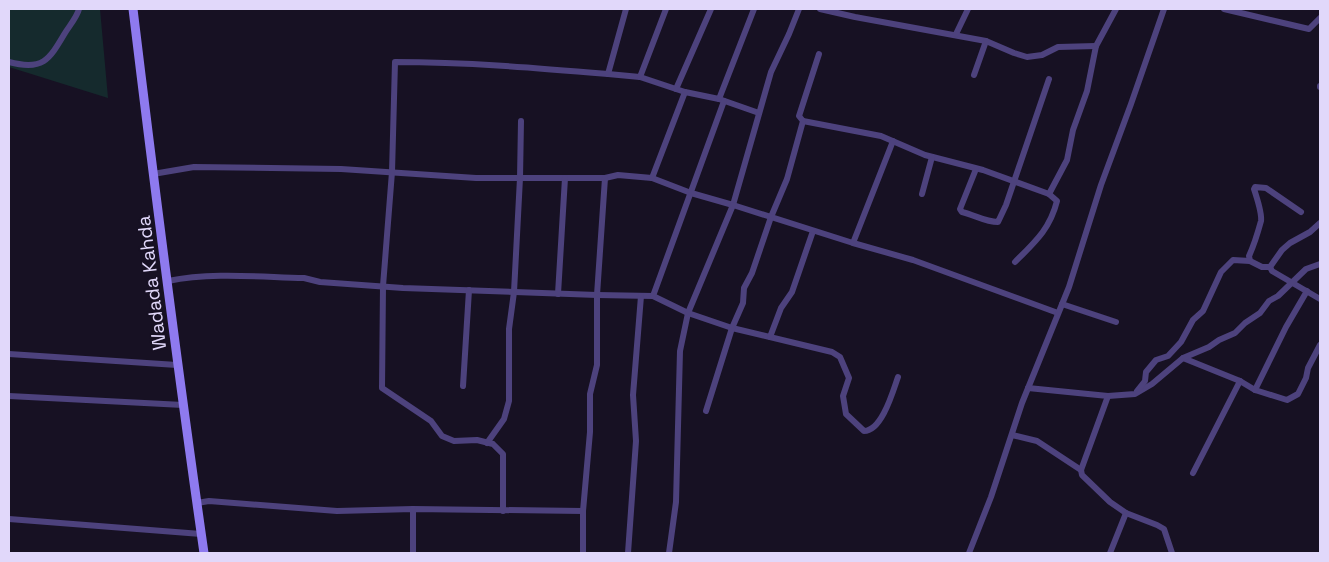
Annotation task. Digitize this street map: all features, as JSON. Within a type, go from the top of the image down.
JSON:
[{"type":"main road","name":"Wadada Kahda","points":[[133,9],[177,364],[204,553]]},
{"type":"street","points":[[9,62],[28,65],[43,63],[52,55],[79,9]]},
{"type":"street","points":[[608,74],[626,9]]},
{"type":"street","points":[[640,77],[666,9]]},
{"type":"street","points":[[676,89],[711,9]]},
{"type":"street","points":[[653,296],[691,193],[754,9]]},
{"type":"street","points":[[669,553],[676,502],[680,351],[688,313],[733,205],[771,72],[799,9]]},
{"type":"street","points":[[820,9],[855,17],[956,34],[986,41],[1027,57],[1042,55],[1058,47],[1096,46]]},
{"type":"street","points":[[956,34],[968,9]]},
{"type":"street","points":[[1049,194],[1067,160],[1072,130],[1087,91],[1096,46],[1116,9]]},
{"type":"street","points":[[969,553],[1028,388],[1069,287],[1100,185],[1164,9]]},
{"type":"street","points":[[1224,9],[1309,29],[1320,18]]},
{"type":"street","points":[[974,75],[986,41]]},
{"type":"street","points":[[819,54],[799,116],[803,120],[881,136],[932,157],[976,168],[1049,194],[1057,200],[1053,216],[1039,238],[1015,262]]},
{"type":"street","points":[[503,511],[503,454],[493,444],[478,440],[454,441],[442,436],[431,421],[382,388],[383,286],[392,172],[394,62],[449,62],[517,66],[640,77],[684,92],[722,100],[759,113]]},
{"type":"street","points":[[976,168],[960,209],[962,212],[977,216],[987,222],[998,222],[1014,182],[1049,80]]},
{"type":"street","points":[[652,178],[684,92]]},
{"type":"street","points":[[706,411],[732,328],[743,302],[744,288],[752,273],[787,179],[803,120]]},
{"type":"street","points":[[487,443],[504,419],[509,401],[509,330],[514,292],[521,121]]},
{"type":"street","points":[[853,243],[893,141]]},
{"type":"street","points":[[922,194],[932,157]]},
{"type":"street","points":[[153,174],[194,166],[392,172],[476,178],[605,178],[618,175],[652,178],[691,193],[913,260],[1058,314]]},
{"type":"street","points":[[558,294],[565,178]]},
{"type":"street","points":[[583,553],[583,511],[590,432],[590,394],[598,365],[597,295],[605,178]]},
{"type":"street","points":[[1250,261],[1249,256],[1261,220],[1255,187],[1266,188],[1301,212]]},
{"type":"street","points":[[1270,267],[1282,250],[1290,243],[1310,232],[1320,223]]},
{"type":"street","points":[[770,337],[781,308],[792,292],[813,231]]},
{"type":"street","points":[[1135,394],[1145,380],[1146,372],[1156,360],[1168,356],[1181,342],[1193,320],[1203,311],[1221,272],[1233,260],[1250,261],[1262,267],[1270,267]]},
{"type":"street","points":[[1028,388],[1108,396],[1135,394],[1152,384],[1183,358],[1209,347],[1219,340],[1236,334],[1245,323],[1260,313],[1269,300],[1278,296],[1306,269],[1320,264]]},
{"type":"street","points":[[1270,267],[1272,271],[1320,299]]},
{"type":"street","points":[[168,281],[205,276],[304,278],[320,282],[383,286],[558,294],[653,296],[688,313],[732,328],[832,352],[840,357],[849,378],[843,396],[846,414],[864,431],[870,431],[874,428],[889,405],[898,376]]},
{"type":"street","points":[[463,386],[468,290]]},
{"type":"street","points":[[1256,390],[1289,320],[1307,292]]},
{"type":"street","points":[[628,553],[636,441],[633,395],[641,296]]},
{"type":"street","points":[[1062,304],[1116,322]]},
{"type":"street","points":[[1183,358],[1240,381],[1256,390],[1287,400],[1298,394],[1320,345]]},
{"type":"street","points":[[9,354],[177,364]]},
{"type":"street","points":[[1192,473],[1240,381]]},
{"type":"street","points":[[9,396],[183,405]]},
{"type":"street","points":[[1108,396],[1081,470],[1082,475],[1110,502],[1126,513],[1157,524],[1164,529],[1172,553]]},
{"type":"street","points":[[1012,435],[1037,441],[1081,470]]},
{"type":"street","points":[[197,503],[209,501],[337,511],[413,509],[583,511]]},
{"type":"street","points":[[413,509],[413,553]]},
{"type":"street","points":[[1110,553],[1126,513]]},
{"type":"street","points":[[9,519],[201,534]]},
{"type":"green space","points":[[9,9],[100,9],[108,98],[9,67]]}]
